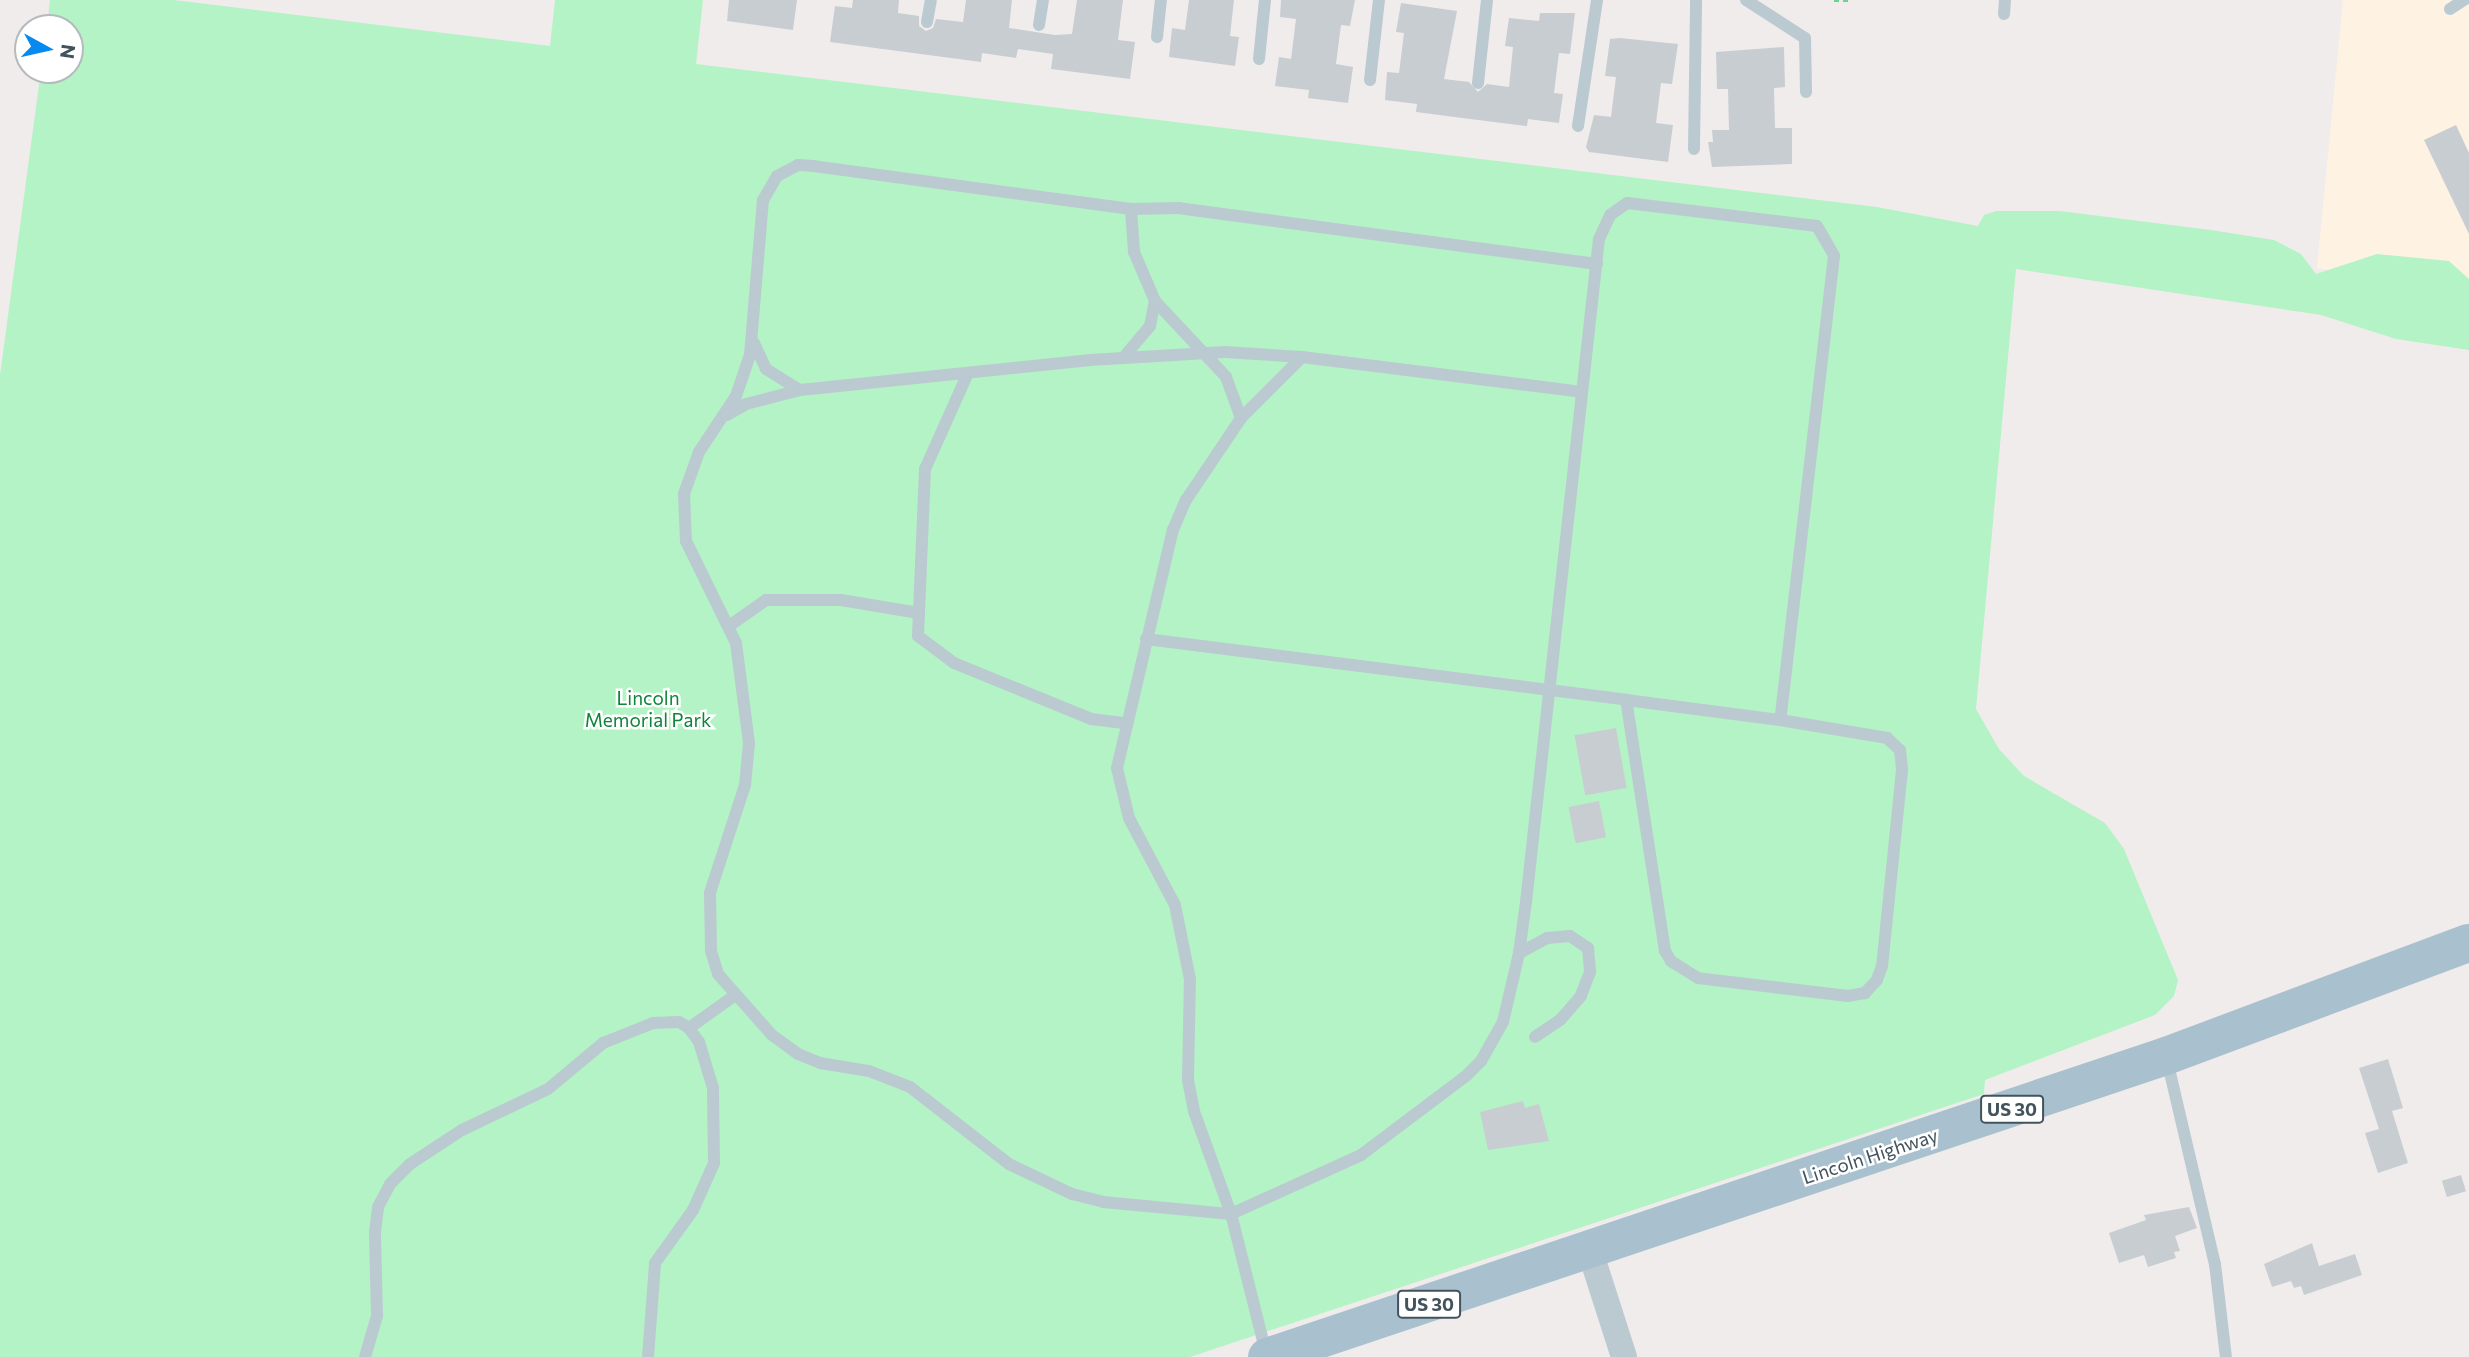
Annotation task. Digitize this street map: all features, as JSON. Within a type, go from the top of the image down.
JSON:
[{"type":"main road","name":"Lincoln Highway","points":[[1267,1357],[2166,1056],[2469,943]]},
{"type":"street","points":[[1590,1251],[1624,1357]]},
{"type":"lane","points":[[927,22],[931,0]]},
{"type":"lane","points":[[1039,25],[1043,0]]},
{"type":"lane","points":[[1157,37],[1161,0]]},
{"type":"lane","points":[[1259,59],[1265,0]]},
{"type":"lane","points":[[1370,80],[1379,0]]},
{"type":"lane","points":[[1478,83],[1487,0]]},
{"type":"lane","points":[[1578,126],[1597,0]]},
{"type":"lane","points":[[1694,149],[1696,0]]},
{"type":"lane","points":[[1746,0],[1805,38],[1807,92]]},
{"type":"lane","points":[[2004,14],[2005,0]]},
{"type":"lane","points":[[2450,9],[2464,0]]},
{"type":"lane","points":[[1597,264],[1180,208],[1130,209],[814,166],[787,169],[769,186],[763,200],[752,340],[745,374],[724,417],[689,471],[682,519],[695,564],[729,626],[740,666],[749,766],[718,862],[708,922],[718,974],[734,996],[798,1054],[820,1063],[869,1071],[910,1087],[980,1144],[1044,1183],[1103,1202],[1231,1214],[1361,1155],[1467,1076],[1503,1022],[1519,953],[1603,226],[1618,207],[1638,201],[1805,223],[1825,233],[1834,256],[1780,720]]},
{"type":"lane","points":[[1130,209],[1139,269],[1155,301],[1200,354],[1226,377],[1241,418]]},
{"type":"lane","points":[[1124,358],[1150,326],[1155,301]]},
{"type":"lane","points":[[752,340],[766,369],[800,390]]},
{"type":"lane","points":[[724,417],[746,404],[800,390],[1124,358],[1200,354],[1302,357],[1582,392]]},
{"type":"lane","points":[[1267,1357],[1231,1214],[1194,1111],[1188,1079],[1190,979],[1175,905],[1129,818],[1117,768],[1173,530],[1186,500],[1241,418],[1302,357]]},
{"type":"lane","points":[[968,373],[925,469],[918,636],[954,663],[1091,719],[1126,723]]},
{"type":"lane","points":[[729,626],[766,600],[841,600],[919,614]]},
{"type":"lane","points":[[1146,639],[1626,700],[1875,733],[1895,742],[1903,760],[1882,966],[1877,979],[1865,993],[1848,996],[1698,978],[1671,961],[1665,951],[1626,700]]},
{"type":"lane","points":[[1519,953],[1547,938],[1570,936],[1588,948],[1590,972],[1581,996],[1560,1020],[1535,1037]]},
{"type":"lane","points":[[689,1028],[734,996]]},
{"type":"lane","points":[[365,1357],[377,1316],[374,1232],[378,1207],[390,1184],[410,1164],[462,1130],[548,1089],[603,1044],[653,1023],[679,1023],[689,1028],[699,1042],[713,1088],[714,1163],[693,1210],[655,1263],[648,1357]]},
{"type":"lane","points":[[2166,1056],[2215,1264],[2226,1357]]},
{"type":"path","points":[[1834,0],[1848,0]]},
{"type":"shaded area","points":[[2343,0],[2469,0],[2469,291],[2317,268]]},
{"type":"green space","name":"Lincoln Memorial Park","points":[[50,0],[174,0],[550,46],[555,0],[703,0],[696,64],[1877,207],[1978,226],[1984,215],[1996,211],[2060,211],[2211,230],[2274,240],[2301,254],[2316,274],[2377,254],[2449,261],[2469,279],[2469,350],[2396,339],[2321,315],[2016,269],[1976,709],[1999,749],[2024,776],[2105,823],[2124,849],[2178,980],[2174,996],[2155,1015],[1985,1080],[1984,1094],[1190,1357],[0,1357],[0,375],[39,84],[84,84],[84,14],[48,14]]},
{"type":"building","points":[[729,0],[797,0],[793,30],[727,21]]},
{"type":"building","points":[[853,0],[899,0],[898,13],[919,16],[919,26],[926,31],[933,28],[936,19],[963,22],[966,0],[1012,0],[1009,28],[1055,35],[1072,34],[1077,0],[1123,0],[1118,40],[1135,42],[1130,79],[1051,69],[1053,54],[1018,49],[1016,58],[982,53],[981,62],[830,42],[835,6],[852,8]]},
{"type":"building","points":[[1189,0],[1234,0],[1230,36],[1239,37],[1235,66],[1169,57],[1172,28],[1185,30]]},
{"type":"building","points":[[1281,0],[1355,0],[1350,26],[1341,25],[1336,64],[1353,67],[1348,103],[1308,98],[1309,90],[1275,86],[1279,57],[1291,59],[1296,19],[1280,17]]},
{"type":"building","points":[[1401,3],[1457,11],[1444,79],[1469,82],[1478,92],[1487,84],[1509,87],[1513,47],[1505,46],[1509,18],[1539,21],[1540,13],[1575,13],[1570,54],[1559,53],[1554,93],[1563,94],[1559,123],[1528,119],[1527,126],[1416,112],[1417,104],[1385,100],[1387,72],[1399,73],[1404,33],[1396,32]]},
{"type":"building","points":[[1610,39],[1678,44],[1672,84],[1661,83],[1656,123],[1673,125],[1668,162],[1589,152],[1586,147],[1594,115],[1611,117],[1616,77],[1605,76]]},
{"type":"building","points":[[1784,47],[1785,87],[1774,88],[1775,128],[1792,128],[1792,164],[1712,167],[1708,142],[1713,142],[1712,130],[1729,130],[1728,89],[1717,89],[1716,52]]},
{"type":"building","points":[[2456,125],[2469,153],[2469,234],[2424,140]]},
{"type":"building","points":[[1616,728],[1627,788],[1585,795],[1575,735]]},
{"type":"building","points":[[1599,801],[1606,837],[1576,843],[1569,807]]},
{"type":"building","points":[[2388,1059],[2403,1108],[2392,1111],[2408,1163],[2378,1173],[2365,1133],[2379,1129],[2359,1068]]},
{"type":"building","points":[[1523,1101],[1525,1108],[1539,1104],[1549,1141],[1488,1150],[1480,1112]]},
{"type":"building","points":[[2461,1175],[2466,1191],[2447,1197],[2442,1181]]},
{"type":"building","points":[[2189,1207],[2197,1228],[2175,1236],[2180,1251],[2174,1252],[2176,1258],[2148,1267],[2144,1255],[2119,1263],[2109,1233],[2146,1220],[2144,1215]]},
{"type":"building","points":[[2312,1243],[2319,1266],[2355,1254],[2362,1275],[2304,1295],[2301,1286],[2294,1288],[2291,1281],[2272,1287],[2264,1264]]}]
